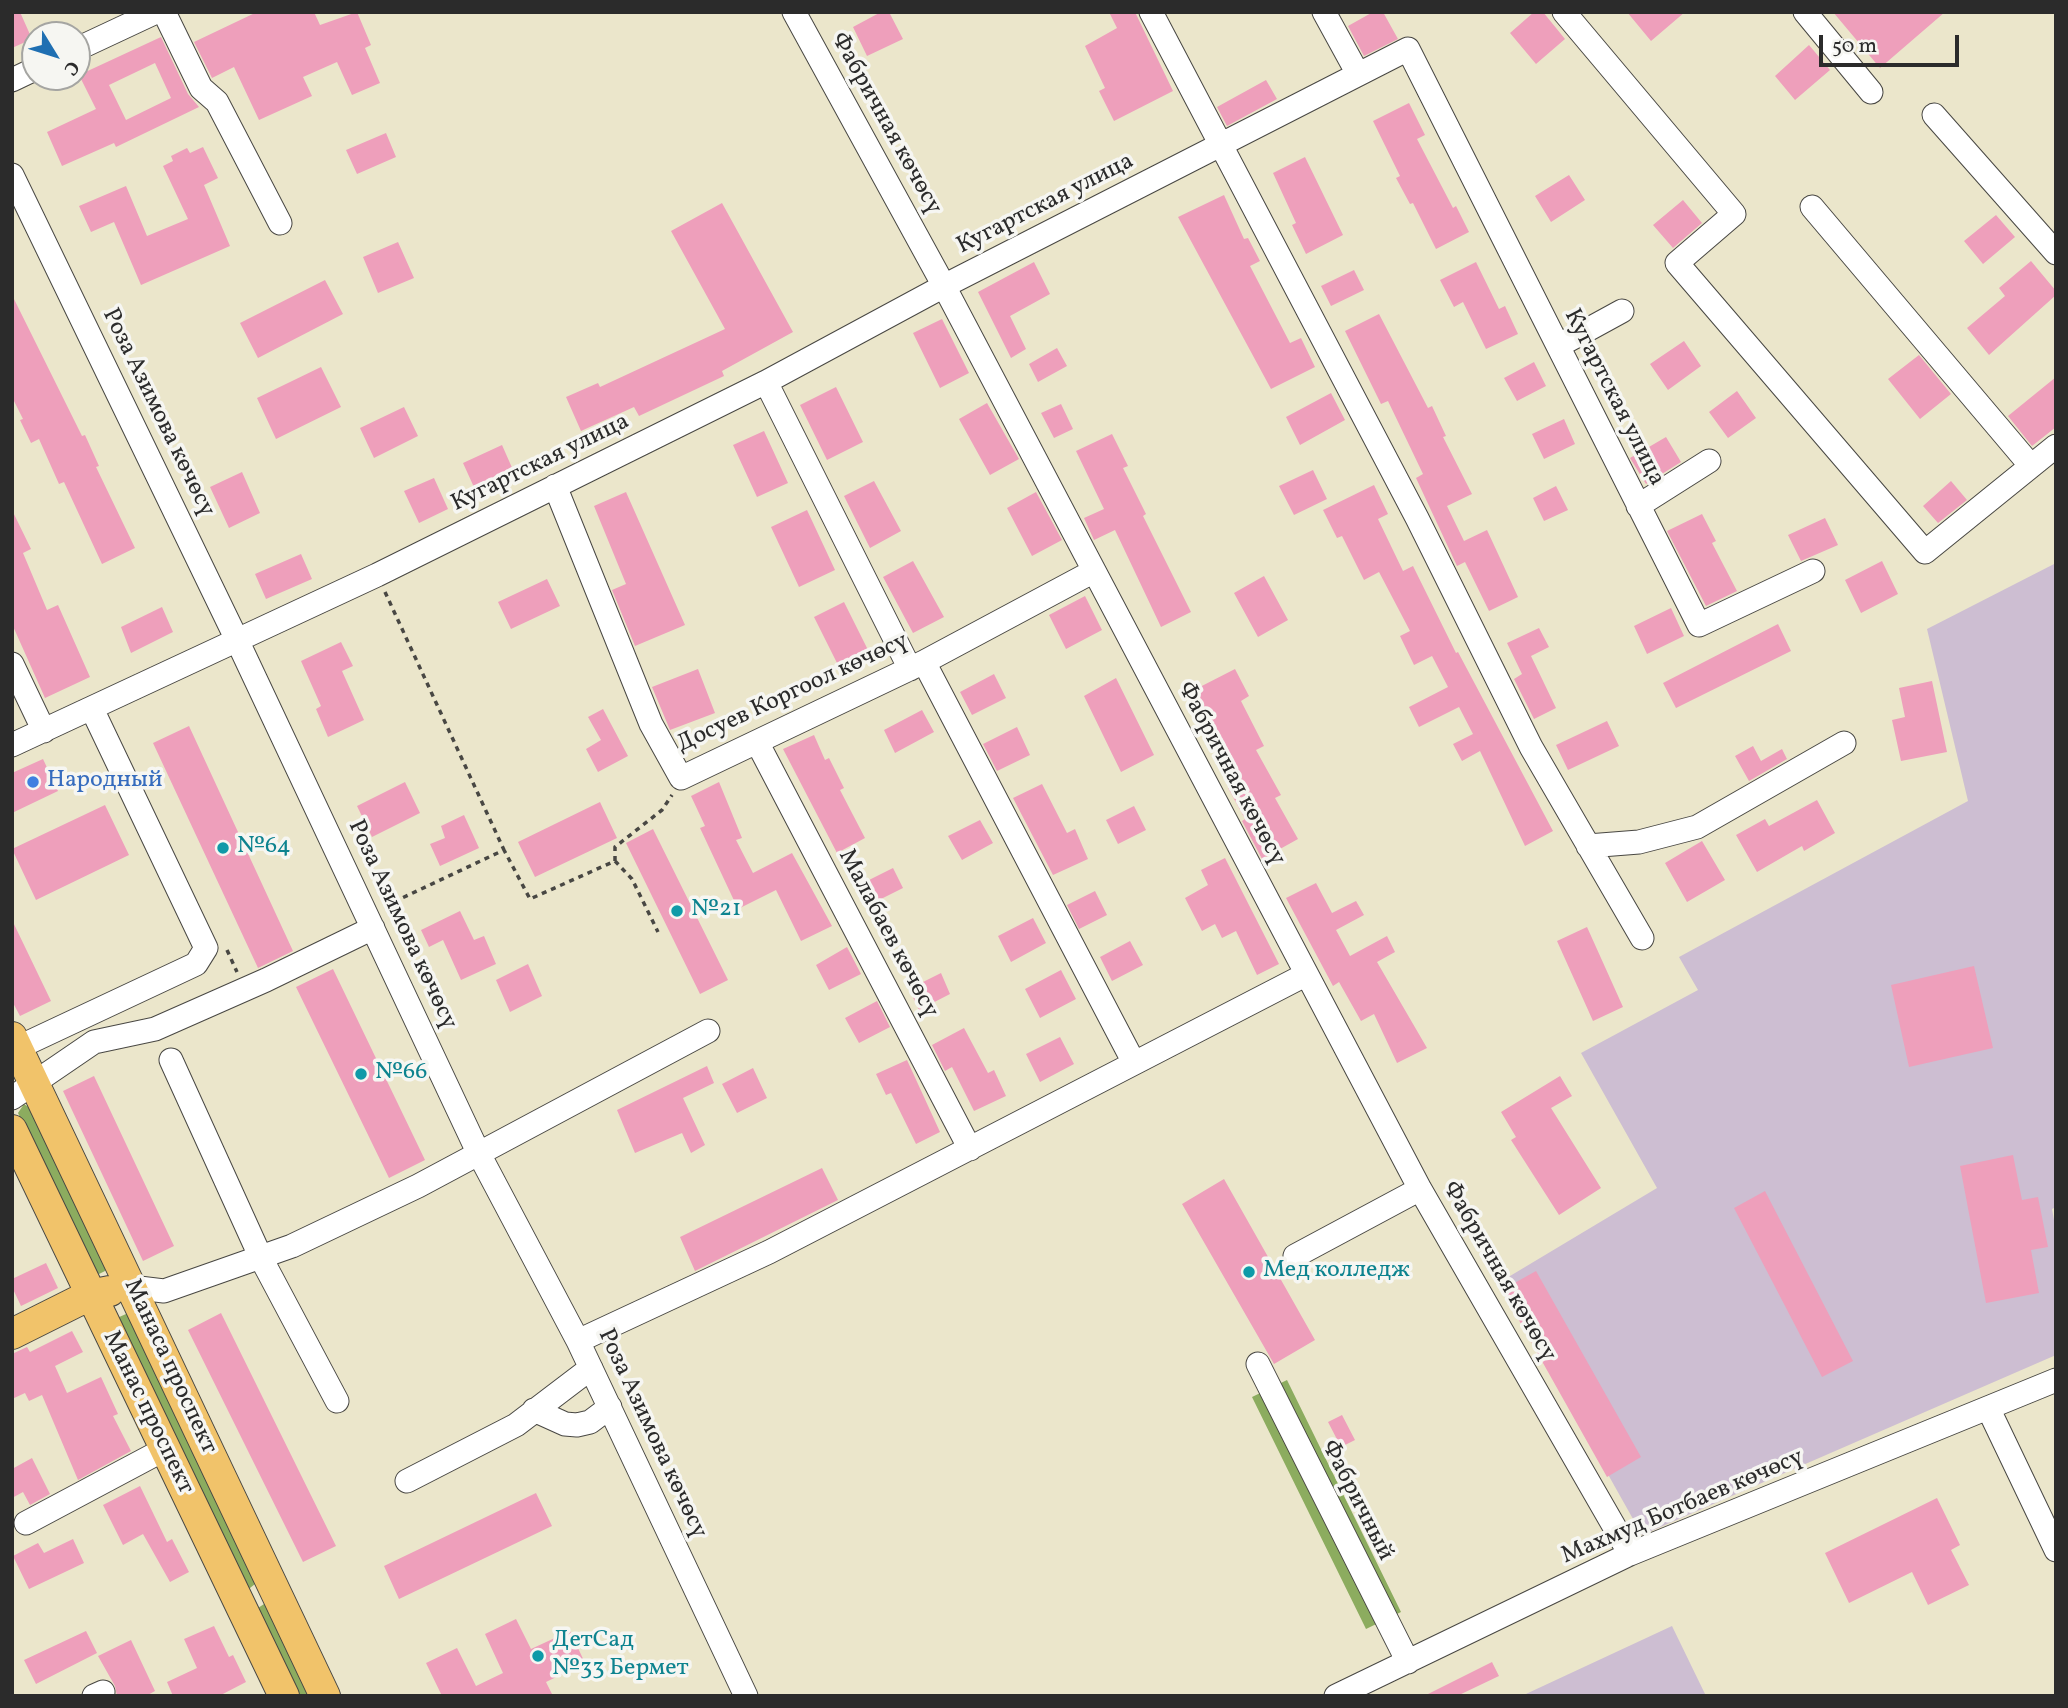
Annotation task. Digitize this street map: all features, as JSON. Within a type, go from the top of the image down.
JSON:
[{"type":"main road","name":"Манаса проспект","points":[[15,1042],[23,1090],[131,1287],[325,1696]]},
{"type":"main road","name":"Манас проспект","points":[[14,1136],[284,1696]]},
{"type":"main road","points":[[12,1334],[90,1295],[131,1287]]},
{"type":"main road","points":[[240,1605],[274,1588]]},
{"type":"street","points":[[91,43],[156,12]]},
{"type":"street","points":[[164,12],[201,88],[217,103],[280,223]]},
{"type":"street","name":"Фабричная көчөсү","points":[[794,12],[944,286],[1420,1189],[1630,1554]]},
{"type":"street","points":[[1151,12],[1417,518],[1531,747],[1642,938]]},
{"type":"street","points":[[1324,12],[1358,74]]},
{"type":"street","points":[[1564,12],[1734,214],[1677,262],[1925,552],[2056,446]]},
{"type":"street","points":[[1805,12],[1871,92]]},
{"type":"street","name":"Кугартская улица","points":[[12,745],[377,575],[766,382],[944,286],[1408,49],[1699,625],[1813,570]]},
{"type":"street","points":[[1934,115],[2056,253]]},
{"type":"street","name":"Роза Азимова көчөсү","points":[[12,175],[237,640],[478,1152],[578,1341],[746,1696]]},
{"type":"street","points":[[1812,207],[2031,466]]},
{"type":"street","points":[[1558,346],[1622,311]]},
{"type":"street","points":[[766,382],[917,666],[1133,1061]]},
{"type":"street","points":[[1638,506],[1709,461]]},
{"type":"street","name":"Досуев Коргоол көчөсү","points":[[555,486],[651,724],[681,778],[917,666],[1094,571]]},
{"type":"street","points":[[12,664],[44,731]]},
{"type":"street","points":[[15,1042],[196,964],[206,948],[92,709]]},
{"type":"street","name":"Малабаев көчөсү","points":[[757,742],[970,1149]]},
{"type":"street","points":[[1588,846],[1639,842],[1697,827],[1844,743]]},
{"type":"street","points":[[23,1090],[94,1042],[121,1034],[155,1029],[266,980],[370,921]]},
{"type":"street","points":[[578,1341],[769,1252],[970,1149],[1133,1061],[1305,975]]},
{"type":"street","points":[[131,1287],[164,1291],[292,1246],[418,1185],[604,1089],[708,1031]]},
{"type":"street","points":[[171,1060],[261,1258],[337,1401]]},
{"type":"street","points":[[1295,1256],[1420,1189]]},
{"type":"street","name":"Фабричный","points":[[1258,1364],[1408,1662]]},
{"type":"street","points":[[407,1481],[516,1425],[591,1368]]},
{"type":"street","name":"Махмуд Ботбаев көчөсү","points":[[1336,1696],[1630,1554],[1989,1410],[2056,1380]]},
{"type":"street","points":[[534,1410],[565,1424],[577,1425],[590,1422],[610,1407]]},
{"type":"street","points":[[1989,1410],[2056,1550]]},
{"type":"street","points":[[26,1523],[164,1449]]},
{"type":"path","points":[[377,575],[504,850],[530,899],[615,861]]},
{"type":"path","points":[[658,932],[632,879],[615,861],[614,847],[662,810],[681,778]]},
{"type":"path","points":[[370,921],[504,850]]},
{"type":"shaded area","points":[[2056,563],[2056,1207],[2052,1209],[2056,1231],[2056,1355],[1642,1535],[1500,1282],[1657,1188],[1581,1053],[1698,990],[1679,957],[1968,801],[1927,629]]},
{"type":"shaded area","points":[[1672,1626],[1706,1696],[1522,1696],[1528,1693]]},
{"type":"green space","points":[[24,1104],[30,1108],[107,1264],[105,1271],[99,1274],[93,1271],[18,1113]]},
{"type":"green space","points":[[130,1315],[255,1584],[250,1588],[246,1588],[117,1318]]},
{"type":"green space","points":[[1287,1380],[1401,1612],[1366,1629],[1252,1397]]},
{"type":"green space","points":[[267,1602],[313,1696],[298,1696],[258,1608]]},
{"type":"building","points":[[12,12],[20,12],[24,21],[21,21],[21,44],[12,48]]},
{"type":"building","points":[[257,12],[314,12],[320,25],[357,12],[371,45],[365,48],[380,83],[352,95],[337,62],[303,77],[312,96],[259,120],[234,67],[212,78],[194,42]]},
{"type":"building","points":[[881,12],[889,12],[903,39],[867,56],[853,27]]},
{"type":"building","points":[[1109,12],[1135,12],[1173,91],[1114,121],[1099,91],[1105,88],[1085,46],[1117,28]]},
{"type":"building","points":[[1373,12],[1383,12],[1398,39],[1364,56],[1348,26]]},
{"type":"building","points":[[1534,12],[1543,12],[1565,39],[1536,64],[1510,33]]},
{"type":"building","points":[[1627,12],[1685,12],[1651,41]]},
{"type":"building","points":[[1833,12],[1945,12],[1880,68]]},
{"type":"building","points":[[161,37],[188,94],[199,107],[116,147],[114,143],[62,166],[47,132],[96,109],[87,91],[91,91],[91,69]],"holes":[[[155,63],[171,98],[126,120],[109,85]]]},
{"type":"building","points":[[1809,45],[1830,70],[1795,100],[1775,76]]},
{"type":"building","points":[[1266,80],[1277,99],[1227,126],[1217,107]]},
{"type":"building","points":[[1409,103],[1425,135],[1417,139],[1453,208],[1456,206],[1469,232],[1436,249],[1413,203],[1410,204],[1396,178],[1400,176],[1373,121]]},
{"type":"building","points":[[386,133],[396,157],[357,174],[346,150]]},
{"type":"building","points":[[203,147],[218,178],[204,185],[230,246],[141,285],[114,222],[91,232],[79,206],[126,186],[147,236],[188,219],[163,166],[173,161],[171,156],[187,148],[190,153]]},
{"type":"building","points":[[1305,157],[1343,235],[1306,254],[1292,225],[1296,223],[1273,173]]},
{"type":"building","points":[[1569,175],[1585,200],[1551,222],[1535,196]]},
{"type":"building","points":[[1224,195],[1244,239],[1248,238],[1260,261],[1250,266],[1290,343],[1301,338],[1315,367],[1271,389],[1178,217]]},
{"type":"building","points":[[1683,200],[1702,223],[1673,248],[1653,225]]},
{"type":"building","points":[[722,203],[793,332],[722,371],[724,376],[639,416],[634,407],[581,431],[566,397],[598,383],[600,387],[725,329],[671,231]]},
{"type":"building","points":[[1996,215],[2015,237],[1983,264],[1964,241]]},
{"type":"building","points":[[398,242],[414,278],[378,293],[363,257]]},
{"type":"building","points":[[2031,261],[2056,291],[2056,295],[1989,355],[1967,328],[2005,296],[1999,288]]},
{"type":"building","points":[[1034,262],[1050,294],[1010,316],[1026,349],[1011,358],[978,292]]},
{"type":"building","points":[[1476,262],[1499,309],[1505,306],[1518,334],[1486,349],[1463,302],[1454,307],[1440,280]]},
{"type":"building","points":[[1354,270],[1364,290],[1331,306],[1321,286]]},
{"type":"building","points":[[325,280],[343,314],[258,358],[240,323]]},
{"type":"building","points":[[12,295],[82,436],[85,435],[99,466],[96,467],[135,548],[102,564],[64,482],[59,484],[39,439],[31,443],[12,397]]},
{"type":"building","points":[[1379,314],[1428,408],[1432,406],[1446,436],[1443,437],[1472,494],[1447,506],[1464,541],[1487,530],[1518,597],[1489,611],[1465,562],[1457,566],[1416,478],[1423,474],[1388,401],[1381,404],[1345,331]]},
{"type":"building","points":[[942,319],[969,373],[940,388],[913,333]]},
{"type":"building","points":[[1684,341],[1701,366],[1668,390],[1650,364]]},
{"type":"building","points":[[1057,348],[1067,366],[1038,382],[1029,364]]},
{"type":"building","points":[[1919,355],[1951,394],[1920,419],[1888,379]]},
{"type":"building","points":[[1534,362],[1546,386],[1517,401],[1504,378]]},
{"type":"building","points":[[321,367],[341,407],[276,439],[257,398]]},
{"type":"building","points":[[2056,377],[2056,427],[2032,446],[2008,416]]},
{"type":"building","points":[[836,387],[863,442],[827,460],[800,405]]},
{"type":"building","points":[[1737,391],[1756,418],[1728,438],[1709,412]]},
{"type":"building","points":[[1331,393],[1345,420],[1300,445],[1286,417]]},
{"type":"building","points":[[987,403],[1019,459],[990,475],[959,419]]},
{"type":"building","points":[[1061,404],[1073,429],[1054,438],[1041,413]]},
{"type":"building","points":[[404,407],[418,436],[374,458],[360,428]]},
{"type":"building","points":[[1564,419],[1575,444],[1544,459],[1532,434]]},
{"type":"building","points":[[764,431],[788,483],[757,497],[733,445]]},
{"type":"building","points":[[1112,434],[1128,466],[1123,468],[1146,514],[1143,516],[1191,612],[1161,627],[1115,530],[1094,540],[1084,518],[1104,509],[1076,451]]},
{"type":"building","points":[[1666,437],[1681,462],[1646,484],[1630,458]]},
{"type":"building","points":[[502,445],[517,479],[478,496],[463,463]]},
{"type":"building","points":[[1313,470],[1327,499],[1294,515],[1279,486]]},
{"type":"building","points":[[242,472],[260,513],[229,528],[210,487]]},
{"type":"building","points":[[434,478],[448,509],[419,523],[404,491]]},
{"type":"building","points":[[874,481],[901,531],[870,548],[844,496]]},
{"type":"building","points":[[1951,481],[1967,500],[1938,523],[1923,506]]},
{"type":"building","points":[[1374,485],[1388,514],[1378,519],[1403,571],[1413,566],[1456,653],[1458,652],[1553,831],[1525,846],[1480,751],[1462,761],[1453,744],[1473,734],[1459,707],[1419,727],[1409,707],[1448,687],[1432,656],[1414,665],[1400,636],[1410,631],[1379,572],[1364,580],[1342,536],[1337,538],[1323,510]]},
{"type":"building","points":[[1556,486],[1568,510],[1544,521],[1533,498]]},
{"type":"building","points":[[626,492],[685,625],[635,646],[612,590],[626,584],[594,506]]},
{"type":"building","points":[[1036,492],[1062,540],[1032,556],[1007,508]]},
{"type":"building","points":[[12,510],[31,549],[23,553],[47,610],[58,605],[90,677],[45,698],[12,624]]},
{"type":"building","points":[[807,510],[835,570],[799,587],[771,527]]},
{"type":"building","points":[[1702,514],[1716,541],[1712,543],[1737,591],[1706,606],[1667,531]]},
{"type":"building","points":[[1825,518],[1838,545],[1801,561],[1788,535]]},
{"type":"building","points":[[301,554],[312,579],[266,599],[255,574]]},
{"type":"building","points":[[913,561],[944,617],[913,633],[883,577]]},
{"type":"building","points":[[1882,561],[1898,594],[1861,613],[1845,580]]},
{"type":"building","points":[[1264,576],[1288,620],[1258,637],[1234,593]]},
{"type":"building","points":[[547,579],[560,606],[511,629],[498,602]]},
{"type":"building","points":[[1085,596],[1102,630],[1066,649],[1049,615]]},
{"type":"building","points":[[844,602],[869,652],[839,667],[814,617]]},
{"type":"building","points":[[162,607],[173,632],[131,653],[121,627]]},
{"type":"building","points":[[1671,608],[1684,636],[1647,654],[1634,626]]},
{"type":"building","points":[[1778,624],[1791,651],[1676,708],[1663,683]]},
{"type":"building","points":[[1539,628],[1549,647],[1531,656],[1556,708],[1534,719],[1514,679],[1522,674],[1507,643]]},
{"type":"building","points":[[341,642],[353,666],[342,671],[364,720],[328,737],[316,709],[321,706],[301,661]]},
{"type":"building","points":[[698,669],[715,713],[670,730],[652,687]]},
{"type":"building","points":[[1235,669],[1249,696],[1241,701],[1264,746],[1256,750],[1281,795],[1275,798],[1298,839],[1262,859],[1242,821],[1245,819],[1228,788],[1232,785],[1209,740],[1216,737],[1192,691]]},
{"type":"building","points":[[994,674],[1006,698],[972,715],[960,692]]},
{"type":"building","points":[[1116,678],[1154,755],[1121,772],[1084,696]]},
{"type":"building","points":[[1932,681],[1947,752],[1901,761],[1892,720],[1905,717],[1899,688]]},
{"type":"building","points":[[603,709],[628,756],[598,772],[586,749],[601,740],[588,717]]},
{"type":"building","points":[[922,710],[934,732],[895,753],[884,730]]},
{"type":"building","points":[[1607,721],[1619,746],[1568,770],[1556,745]]},
{"type":"building","name":"№64","points":[[189,726],[293,951],[258,968],[153,743]]},
{"type":"building","points":[[1017,727],[1030,755],[997,771],[983,744]]},
{"type":"building","points":[[814,735],[825,760],[829,758],[844,788],[840,790],[865,838],[837,853],[783,749]]},
{"type":"building","points":[[1753,746],[1761,761],[1782,749],[1787,759],[1749,781],[1735,756]]},
{"type":"building","name":"Народный","points":[[43,759],[58,791],[12,813],[12,773]]},
{"type":"building","points":[[405,782],[420,813],[372,837],[357,806]]},
{"type":"building","points":[[719,782],[742,838],[736,840],[753,873],[792,853],[832,926],[801,941],[776,890],[738,909],[700,828],[705,826],[691,796]]},
{"type":"building","points":[[1042,784],[1067,833],[1075,829],[1088,859],[1053,875],[1013,798]]},
{"type":"building","points":[[1817,800],[1835,833],[1804,851],[1802,846],[1757,872],[1736,835],[1765,819],[1769,826]]},
{"type":"building","points":[[600,802],[617,838],[535,877],[518,842]]},
{"type":"building","points":[[105,805],[129,855],[36,900],[12,849]]},
{"type":"building","points":[[1134,806],[1146,830],[1118,844],[1106,820]]},
{"type":"building","points":[[464,815],[479,848],[440,866],[430,844],[445,838],[441,826]]},
{"type":"building","points":[[980,820],[993,843],[962,860],[948,836]]},
{"type":"building","name":"№21","points":[[653,829],[728,980],[700,994],[626,843]]},
{"type":"building","points":[[1702,841],[1725,880],[1687,902],[1665,863]]},
{"type":"building","points":[[1225,858],[1279,964],[1257,975],[1236,931],[1222,938],[1215,924],[1202,931],[1185,898],[1208,885],[1201,870]]},
{"type":"building","points":[[893,868],[903,888],[865,907],[855,887]]},
{"type":"building","points":[[1316,883],[1332,913],[1356,901],[1364,915],[1336,930],[1350,956],[1387,936],[1395,952],[1377,962],[1427,1048],[1397,1063],[1374,1014],[1361,1021],[1339,982],[1333,986],[1286,898]]},
{"type":"building","points":[[1095,891],[1107,915],[1079,929],[1067,905]]},
{"type":"building","points":[[460,911],[474,940],[484,936],[496,964],[461,980],[443,940],[429,947],[421,930]]},
{"type":"building","points":[[1033,918],[1046,943],[1011,962],[998,936]]},
{"type":"building","points":[[12,920],[51,1001],[20,1016],[12,1001]]},
{"type":"building","points":[[1587,927],[1623,1007],[1593,1021],[1557,941]]},
{"type":"building","points":[[1130,941],[1143,965],[1112,981],[1100,957]]},
{"type":"building","points":[[847,947],[861,974],[829,990],[816,965]]},
{"type":"building","points":[[528,964],[542,996],[510,1012],[496,980]]},
{"type":"building","points":[[1974,966],[1993,1048],[1909,1067],[1891,985]]},
{"type":"building","name":"№66","points":[[333,969],[425,1160],[389,1178],[296,987]]},
{"type":"building","points":[[1061,970],[1076,999],[1040,1018],[1025,989]]},
{"type":"building","points":[[941,973],[950,994],[919,1010],[909,989]]},
{"type":"building","points":[[877,1001],[890,1027],[859,1043],[845,1018]]},
{"type":"building","points":[[964,1028],[988,1073],[994,1070],[1006,1096],[974,1111],[952,1067],[945,1071],[932,1045]]},
{"type":"building","points":[[1060,1037],[1074,1064],[1040,1082],[1026,1054]]},
{"type":"building","points":[[907,1060],[940,1132],[916,1144],[891,1093],[886,1095],[876,1074]]},
{"type":"building","points":[[707,1066],[714,1083],[683,1098],[705,1145],[691,1153],[682,1133],[635,1153],[617,1110]]},
{"type":"building","points":[[753,1068],[767,1098],[737,1113],[722,1084]]},
{"type":"building","points":[[94,1076],[174,1246],[143,1261],[63,1091]]},
{"type":"building","points":[[1560,1076],[1572,1096],[1551,1108],[1601,1188],[1559,1215],[1511,1140],[1516,1137],[1501,1112]]},
{"type":"building","points":[[2013,1155],[2022,1200],[2038,1197],[2048,1247],[2031,1250],[2039,1293],[1986,1303],[1960,1166]]},
{"type":"building","points":[[822,1168],[838,1200],[695,1271],[680,1237]]},
{"type":"building","name":"Мед колледж","points":[[1224,1179],[1315,1340],[1274,1364],[1182,1204]]},
{"type":"building","points":[[1765,1191],[1853,1361],[1822,1377],[1734,1208]]},
{"type":"building","points":[[46,1263],[58,1288],[21,1306],[12,1287],[12,1279]]},
{"type":"building","points":[[1536,1271],[1641,1457],[1607,1477],[1502,1290]]},
{"type":"building","points":[[221,1313],[336,1546],[303,1562],[188,1330]]},
{"type":"building","points":[[72,1331],[83,1352],[55,1366],[67,1393],[101,1377],[118,1414],[113,1416],[131,1451],[78,1480],[42,1395],[29,1401],[25,1393],[12,1399],[12,1354],[27,1347],[30,1352]]},
{"type":"building","points":[[1342,1415],[1355,1440],[1341,1447],[1328,1422]]},
{"type":"building","points":[[32,1458],[50,1494],[30,1505],[23,1492],[12,1498],[12,1469]]},
{"type":"building","points":[[140,1486],[167,1542],[172,1539],[189,1572],[170,1582],[143,1534],[123,1545],[103,1505]]},
{"type":"building","points":[[536,1493],[552,1526],[399,1599],[384,1566]]},
{"type":"building","points":[[1937,1498],[1960,1545],[1951,1550],[1969,1585],[1928,1605],[1912,1572],[1849,1603],[1825,1553]]},
{"type":"building","points":[[73,1539],[84,1563],[29,1589],[13,1556],[38,1543],[44,1553]]},
{"type":"building","name":"ДетСад №33 Бермет","points":[[516,1619],[531,1649],[570,1631],[585,1663],[546,1682],[553,1696],[442,1696],[426,1663],[457,1648],[476,1686],[503,1673],[485,1634]]},
{"type":"building","points":[[214,1626],[229,1657],[233,1655],[246,1682],[219,1696],[173,1696],[167,1682],[197,1668],[184,1639]]},
{"type":"building","points":[[86,1631],[97,1653],[36,1684],[24,1660]]},
{"type":"building","points":[[131,1640],[155,1691],[146,1696],[117,1696],[115,1686],[98,1656]]},
{"type":"building","points":[[1492,1662],[1499,1676],[1457,1696],[1424,1696]]},
{"type":"place","name":"Народный","points":[[33,782]]},
{"type":"place","name":"№64","points":[[223,848]]},
{"type":"place","name":"№21","points":[[677,911]]},
{"type":"place","name":"№66","points":[[361,1074]]},
{"type":"place","name":"Мед колледж","points":[[1249,1272]]},
{"type":"place","name":"ДетСад №33 Бермет","points":[[538,1656]]}]
